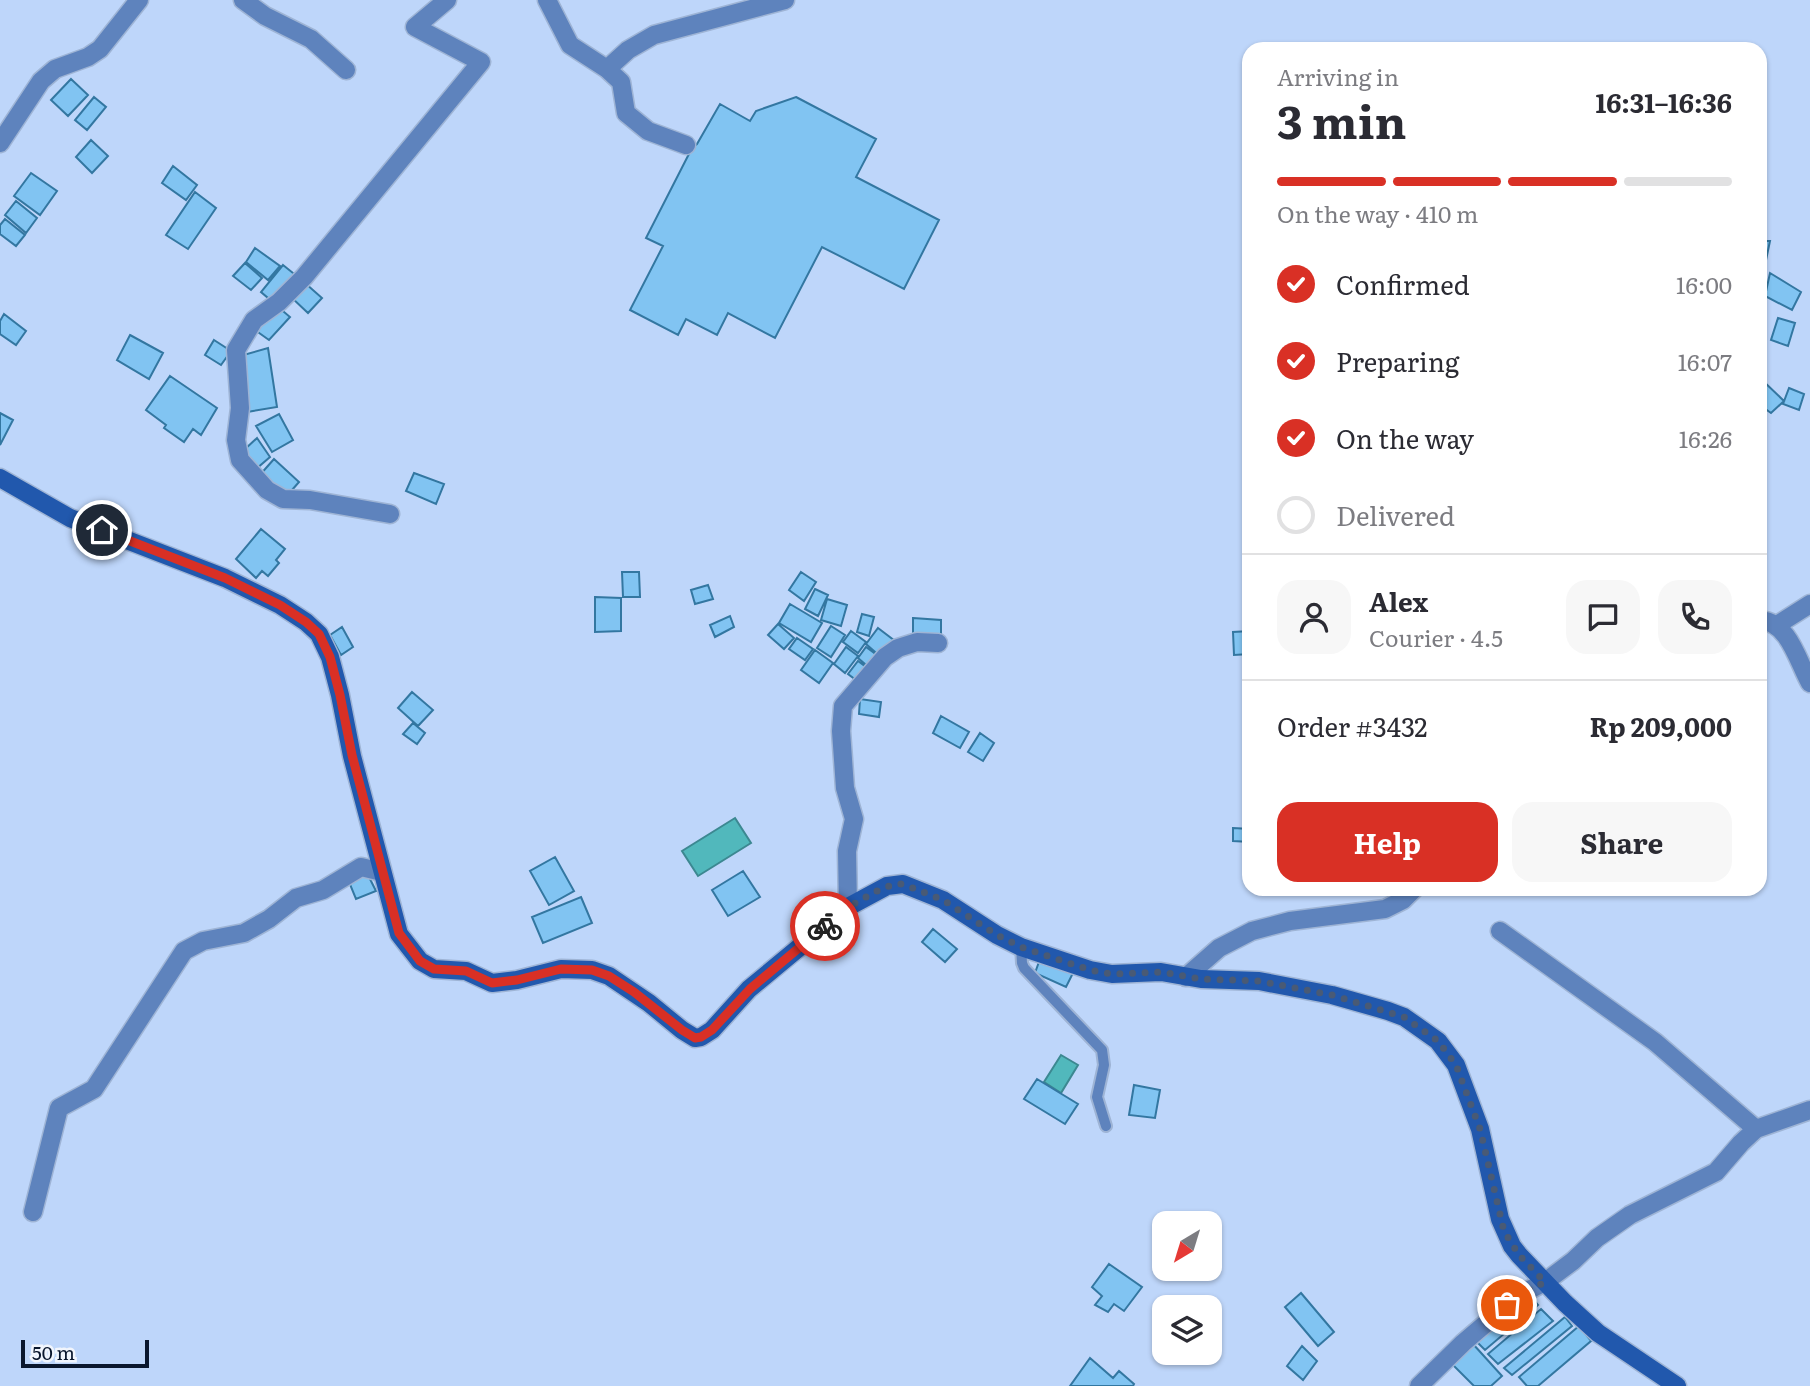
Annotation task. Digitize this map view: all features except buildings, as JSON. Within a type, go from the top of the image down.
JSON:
[{"type":"street","points":[[0,143],[41,81],[55,69],[88,57],[100,49],[139,0]]},
{"type":"street","points":[[243,0],[265,16],[312,39],[346,70]]},
{"type":"street","points":[[390,514],[310,500],[283,499],[267,490],[240,460],[236,440],[240,408],[236,350],[254,320],[279,302],[304,277],[481,62],[415,27],[447,0]]},
{"type":"street","points":[[547,0],[570,45],[607,69],[621,82],[626,113],[648,131],[686,145]]},
{"type":"street","points":[[607,69],[628,50],[654,35],[785,0]]},
{"type":"street","points":[[0,478],[70,518],[225,578],[280,605],[319,634],[330,657],[352,755],[399,933],[420,961],[434,969],[466,971],[492,983],[561,969],[592,970],[609,976],[634,992],[695,1038],[712,1030],[750,989],[848,907],[887,886],[903,884],[943,900],[997,935],[1021,947],[1090,970],[1112,974],[1161,972],[1186,977],[1259,981],[1332,995],[1404,1017],[1438,1041],[1456,1065],[1472,1105],[1504,1231],[1519,1255],[1598,1333],[1677,1386]]},
{"type":"street","points":[[1810,604],[1769,623],[1810,683]]},
{"type":"street","points":[[848,907],[847,851],[854,819],[845,788],[841,731],[843,706],[885,657],[898,648],[917,642],[938,643]]},
{"type":"street","points":[[33,1212],[59,1108],[94,1089],[184,951],[203,942],[244,933],[269,919],[296,898],[323,890],[361,867],[382,872]]},
{"type":"street","points":[[1186,977],[1209,954],[1252,931],[1290,921],[1385,909],[1408,896]]},
{"type":"street","points":[[1500,931],[1656,1042],[1756,1129]]},
{"type":"street","points":[[1419,1386],[1463,1343],[1519,1295],[1545,1282],[1597,1238],[1630,1215],[1717,1172],[1756,1129],[1810,1110]]},
{"type":"lane","points":[[1021,947],[1021,963],[1024,968],[1102,1050],[1104,1065],[1097,1097],[1106,1125]]},
{"type":"shaded area","points":[[735,818],[751,843],[698,876],[682,851]]},
{"type":"shaded area","points":[[1061,1055],[1078,1065],[1061,1093],[1044,1082]]},
{"type":"way so far","points":[[825,926],[848,907],[877,891],[894,884],[903,884],[943,900],[997,935],[1021,947],[1065,964],[1112,974],[1161,972],[1201,979],[1259,981],[1332,995],[1404,1017],[1438,1041],[1456,1065],[1480,1129],[1504,1231],[1519,1255],[1545,1282],[1519,1295],[1507,1305]]},
{"type":"route","points":[[102,530],[225,578],[280,605],[306,622],[324,640],[399,933],[411,952],[434,969],[466,971],[492,983],[561,969],[592,970],[609,976],[634,992],[695,1038],[712,1030],[750,989],[825,926]]}]
